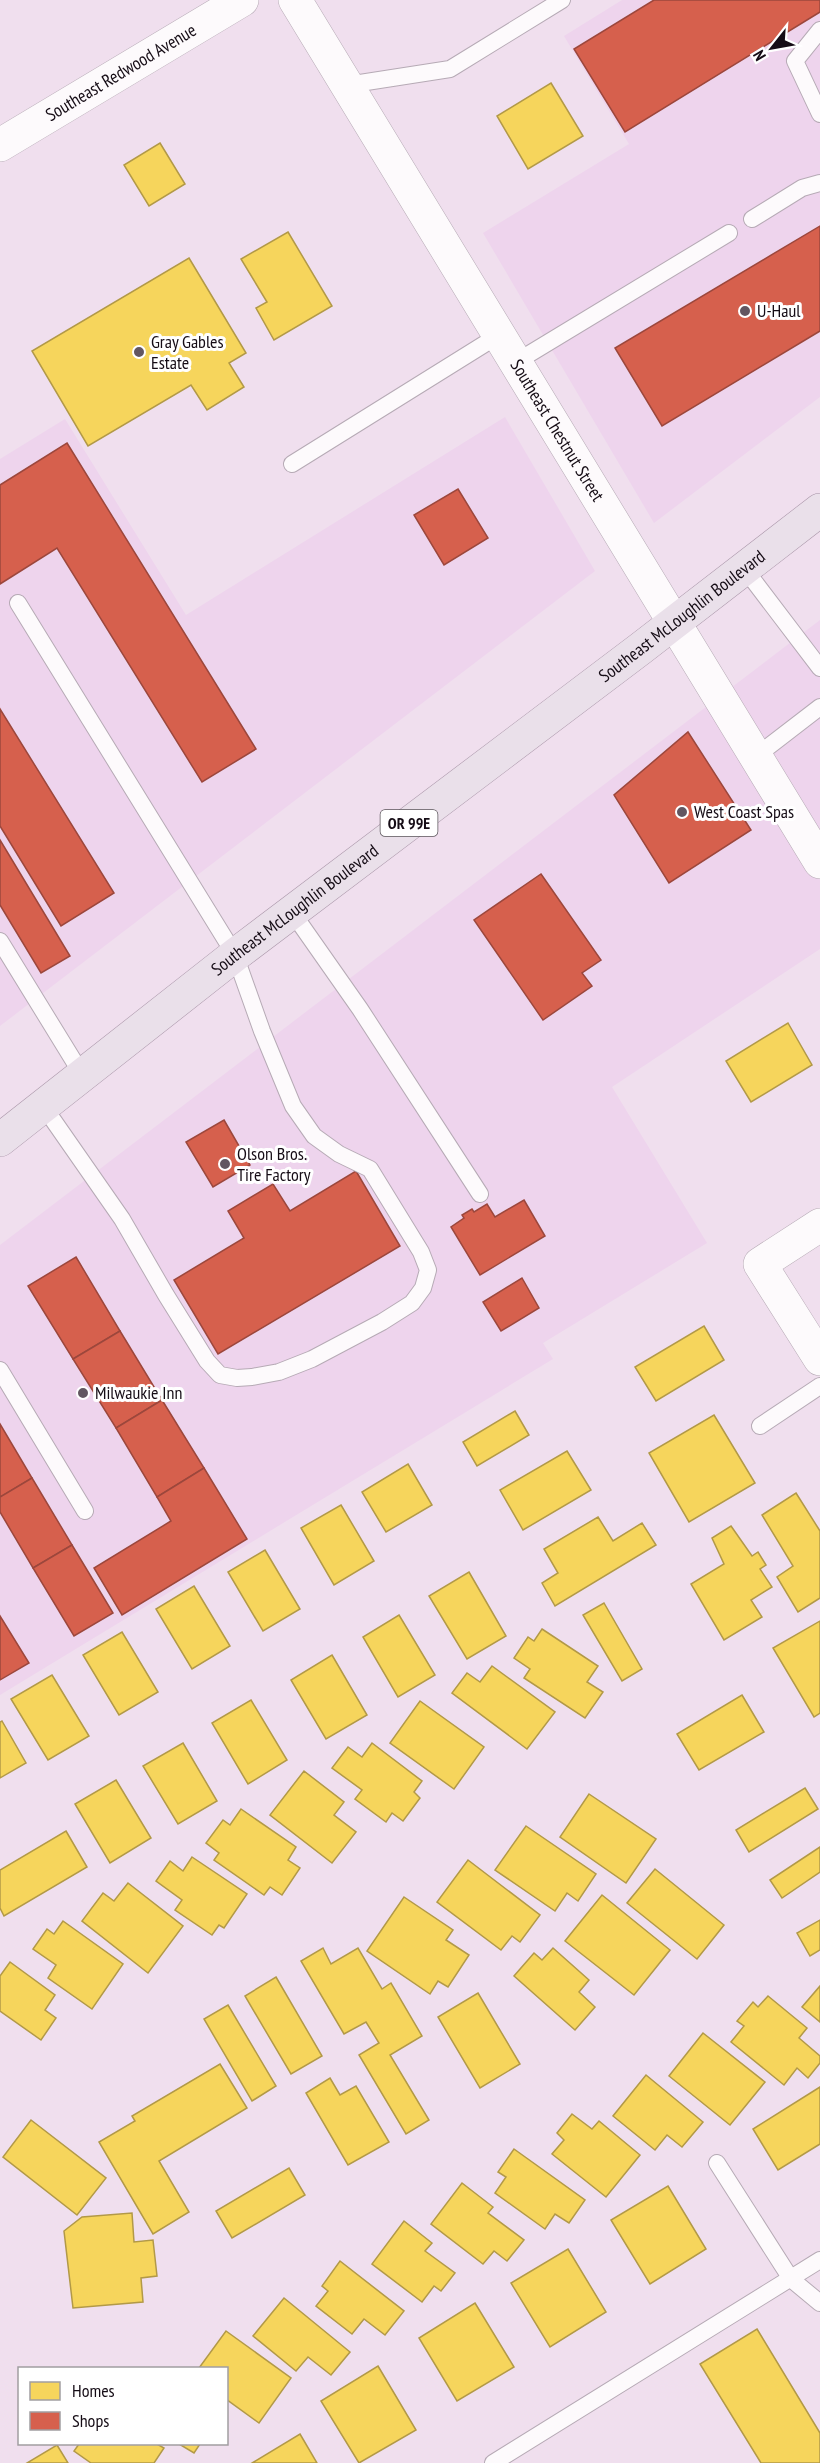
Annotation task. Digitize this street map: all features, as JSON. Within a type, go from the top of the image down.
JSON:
[{"type":"main road","name":"Southeast McLoughlin Boulevard","points":[[3,1132],[44,1107],[235,955],[820,510]]},
{"type":"street","name":"Southeast Redwood Avenue","points":[[0,145],[242,0]]},
{"type":"street","name":"Southeast Chestnut Street","points":[[295,0],[819,860]]},
{"type":"street","points":[[820,1225],[760,1264],[820,1359]]},
{"type":"lane","points":[[347,85],[450,69],[562,0]]},
{"type":"lane","points":[[820,30],[795,61],[820,114]]},
{"type":"lane","points":[[752,219],[802,188],[820,183]]},
{"type":"lane","points":[[292,464],[729,233]]},
{"type":"lane","points":[[744,568],[820,668]]},
{"type":"lane","points":[[18,603],[235,955],[262,1031],[293,1106],[314,1136],[339,1154],[370,1169],[421,1252],[428,1270],[423,1288],[412,1303],[382,1322],[279,1372],[237,1378],[220,1375],[207,1361],[122,1219],[44,1107]]},
{"type":"lane","points":[[755,757],[820,707]]},
{"type":"lane","points":[[292,912],[360,1009],[480,1194]]},
{"type":"lane","points":[[0,941],[83,1076]]},
{"type":"lane","points":[[0,1370],[84,1511]]},
{"type":"lane","points":[[760,1426],[820,1386]]},
{"type":"lane","points":[[717,2163],[791,2279],[820,2303]]},
{"type":"lane","points":[[493,2463],[820,2260]]},
{"type":"shaded area","points":[[622,0],[820,0],[820,397],[654,523],[483,233],[629,144],[564,36]]},
{"type":"shaded area","points":[[505,417],[595,571],[0,1026],[0,459],[65,419],[186,615]]},
{"type":"shaded area","points":[[820,620],[820,949],[612,1087],[707,1243],[543,1343],[553,1359],[0,1695],[0,1245]]},
{"type":"building: Homes","points":[[551,83],[583,136],[528,169],[497,116]]},
{"type":"building: Homes","points":[[160,143],[185,184],[149,206],[124,165]]},
{"type":"building: Homes","points":[[288,232],[332,306],[274,340],[256,308],[267,302],[241,259]]},
{"type":"building: Homes","name":"Gray Gables Estate","points":[[189,258],[246,353],[229,363],[244,387],[207,410],[191,385],[88,446],[32,351]]},
{"type":"building: Homes","points":[[788,1023],[812,1065],[751,1102],[726,1061]]},
{"type":"building: Homes","points":[[704,1326],[724,1360],[656,1401],[635,1367]]},
{"type":"building: Homes","points":[[515,1411],[529,1435],[477,1466],[463,1442]]},
{"type":"building: Homes","points":[[714,1415],[755,1483],[689,1522],[649,1453]]},
{"type":"building: Homes","points":[[567,1451],[591,1490],[523,1530],[500,1490]]},
{"type":"building: Homes","points":[[408,1464],[432,1505],[386,1532],[362,1492]]},
{"type":"building: Homes","points":[[796,1493],[820,1531],[820,1598],[798,1612],[777,1577],[793,1566],[762,1515]]},
{"type":"building: Homes","points":[[341,1505],[374,1561],[334,1585],[301,1528]]},
{"type":"building: Homes","points":[[598,1517],[613,1541],[642,1523],[656,1545],[555,1606],[542,1583],[558,1573],[544,1549]]},
{"type":"building: Homes","points":[[731,1526],[752,1556],[758,1552],[766,1565],[760,1569],[772,1587],[751,1600],[762,1617],[724,1640],[691,1584],[724,1564],[712,1538]]},
{"type":"building: Homes","points":[[265,1550],[300,1609],[263,1631],[228,1572]]},
{"type":"building: Homes","points":[[469,1572],[506,1636],[467,1659],[429,1596]]},
{"type":"building: Homes","points":[[194,1586],[230,1646],[192,1669],[156,1609]]},
{"type":"building: Homes","points":[[604,1603],[642,1669],[622,1681],[583,1615]]},
{"type":"building: Homes","points":[[399,1615],[435,1675],[398,1697],[363,1637]]},
{"type":"building: Homes","points":[[820,1621],[820,1713],[814,1717],[773,1648]]},
{"type":"building: Homes","points":[[542,1629],[598,1666],[587,1682],[603,1692],[585,1718],[524,1678],[530,1669],[514,1658],[528,1637],[534,1641]]},
{"type":"building: Homes","points":[[122,1632],[158,1692],[119,1715],[83,1655]]},
{"type":"building: Homes","points":[[332,1655],[367,1715],[326,1739],[291,1680]]},
{"type":"building: Homes","points":[[492,1666],[555,1712],[527,1749],[452,1693],[467,1673],[480,1682]]},
{"type":"building: Homes","points":[[52,1675],[89,1736],[48,1760],[11,1699]]},
{"type":"building: Homes","points":[[742,1695],[764,1732],[699,1770],[677,1734]]},
{"type":"building: Homes","points":[[251,1700],[287,1760],[248,1784],[212,1723]]},
{"type":"building: Homes","points":[[420,1701],[484,1747],[454,1789],[390,1743]]},
{"type":"building: Homes","points":[[2,1721],[26,1763],[0,1778],[0,1722]]},
{"type":"building: Homes","points":[[183,1743],[217,1801],[178,1824],[143,1766]]},
{"type":"building: Homes","points":[[372,1743],[422,1781],[414,1792],[420,1798],[403,1821],[392,1813],[386,1822],[355,1799],[362,1790],[332,1768],[348,1747],[362,1757]]},
{"type":"building: Homes","points":[[304,1771],[344,1802],[334,1815],[356,1832],[332,1863],[270,1815]]},
{"type":"building: Homes","points":[[116,1780],[151,1838],[110,1863],[75,1804]]},
{"type":"building: Homes","points":[[805,1788],[818,1809],[749,1852],[736,1830]]},
{"type":"building: Homes","points":[[589,1794],[656,1839],[626,1883],[560,1837]]},
{"type":"building: Homes","points":[[241,1809],[296,1847],[288,1860],[300,1868],[282,1895],[270,1887],[264,1895],[214,1860],[219,1853],[206,1843],[223,1820],[230,1825]]},
{"type":"building: Homes","points":[[526,1826],[596,1874],[578,1901],[567,1893],[555,1911],[495,1870]]},
{"type":"building: Homes","points":[[66,1831],[87,1867],[4,1916],[0,1908],[0,1870]]},
{"type":"building: Homes","points":[[820,1847],[820,1872],[782,1898],[770,1880]]},
{"type":"building: Homes","points":[[192,1857],[247,1894],[224,1928],[219,1925],[212,1935],[175,1910],[182,1900],[156,1881],[170,1861],[183,1871]]},
{"type":"building: Homes","points":[[468,1860],[540,1915],[520,1942],[512,1936],[501,1950],[437,1902]]},
{"type":"building: Homes","points":[[655,1869],[724,1925],[697,1959],[627,1903]]},
{"type":"building: Homes","points":[[128,1883],[183,1926],[148,1973],[82,1921],[103,1893],[114,1901]]},
{"type":"building: Homes","points":[[602,1895],[670,1950],[634,1995],[565,1941]]},
{"type":"building: Homes","points":[[404,1897],[453,1930],[446,1940],[469,1955],[448,1987],[438,1981],[430,1994],[367,1951]]},
{"type":"building: Homes","points":[[820,1920],[820,1950],[810,1956],[797,1933]]},
{"type":"building: Homes","points":[[63,1921],[123,1964],[92,2009],[48,1978],[56,1965],[33,1949],[47,1929],[54,1934]]},
{"type":"building: Homes","points":[[323,1948],[331,1964],[358,1948],[382,1989],[391,1983],[422,2036],[390,2055],[429,2120],[406,2134],[359,2055],[379,2043],[366,2022],[344,2034],[301,1961]]},
{"type":"building: Homes","points":[[553,1948],[589,1980],[579,1992],[595,2007],[575,2030],[514,1976],[534,1953],[542,1960]]},
{"type":"building: Homes","points":[[10,1962],[55,1995],[45,2010],[56,2018],[41,2040],[0,2011],[0,1976]]},
{"type":"building: Homes","points":[[276,1977],[322,2056],[291,2074],[245,1996]]},
{"type":"building: Homes","points":[[820,1986],[820,2022],[802,2007]]},
{"type":"building: Homes","points":[[478,1993],[520,2064],[480,2088],[438,2017]]},
{"type":"building: Homes","points":[[768,1996],[807,2028],[799,2038],[820,2056],[820,2063],[808,2078],[797,2068],[784,2085],[731,2042],[744,2026],[737,2021],[753,2002],[758,2007]]},
{"type":"building: Homes","points":[[228,2005],[276,2086],[252,2101],[204,2019]]},
{"type":"building: Homes","points":[[703,2033],[765,2082],[730,2125],[669,2076]]},
{"type":"building: Homes","points":[[220,2064],[247,2108],[159,2161],[189,2212],[153,2234],[99,2142],[135,2121],[132,2116]]},
{"type":"building: Homes","points":[[646,2075],[703,2122],[682,2147],[667,2135],[655,2150],[613,2116]]},
{"type":"building: Homes","points":[[330,2078],[340,2095],[356,2086],[389,2142],[348,2165],[306,2093]]},
{"type":"building: Homes","points":[[820,2087],[820,2144],[778,2170],[753,2129]]},
{"type":"building: Homes","points":[[572,2114],[592,2129],[599,2121],[640,2155],[606,2197],[552,2154],[564,2140],[557,2133]]},
{"type":"building: Homes","points":[[31,2120],[106,2178],[77,2215],[3,2157]]},
{"type":"building: Homes","points":[[514,2149],[585,2200],[569,2223],[555,2214],[545,2229],[495,2193],[506,2177],[498,2172]]},
{"type":"building: Homes","points":[[289,2168],[305,2195],[232,2238],[216,2211]]},
{"type":"building: Homes","points":[[462,2183],[493,2207],[488,2213],[524,2240],[507,2261],[494,2251],[483,2264],[431,2224]]},
{"type":"building: Homes","points":[[668,2186],[706,2249],[650,2284],[611,2220]]},
{"type":"building: Homes","points":[[132,2213],[134,2242],[153,2240],[157,2276],[141,2278],[143,2302],[73,2308],[64,2231],[82,2217]]},
{"type":"building: Homes","points":[[404,2221],[432,2243],[425,2251],[455,2273],[441,2291],[434,2286],[422,2302],[372,2264]]},
{"type":"building: Homes","points":[[568,2249],[606,2312],[550,2347],[511,2283]]},
{"type":"building: Homes","points":[[340,2261],[404,2311],[385,2335],[364,2319],[352,2334],[316,2306],[328,2291],[322,2286]]},
{"type":"building: Homes","points":[[284,2298],[350,2352],[331,2375],[308,2357],[296,2371],[253,2336]]},
{"type":"building: Homes","points":[[475,2303],[514,2367],[457,2401],[419,2338]]},
{"type":"building: Homes","points":[[757,2329],[820,2433],[820,2463],[761,2463],[700,2364]]},
{"type":"building: Homes","points":[[226,2331],[291,2378],[259,2423],[228,2400],[228,2367],[200,2367]]},
{"type":"building: Homes","points":[[378,2366],[416,2430],[359,2463],[321,2401]]},
{"type":"building: Homes","points":[[300,2434],[317,2463],[252,2463]]},
{"type":"building: Homes","points":[[57,2445],[68,2463],[27,2463]]},
{"type":"building: Homes","points":[[78,2445],[159,2445],[164,2448],[154,2463],[91,2463],[74,2451]]},
{"type":"building: Homes","points":[[181,2445],[199,2445],[194,2453]]},
{"type":"building: Shops","points":[[654,0],[820,0],[820,12],[625,132],[574,49]]},
{"type":"building: Shops","points":[[820,226],[820,331],[662,426],[615,348]]},
{"type":"building: Shops","points":[[67,443],[256,749],[202,782],[57,548],[0,584],[0,485]]},
{"type":"building: Shops","points":[[458,489],[488,538],[444,565],[414,515]]},
{"type":"building: Shops","points":[[0,709],[114,893],[61,926],[0,826]]},
{"type":"building: Shops","name":"West Coast Spas","points":[[688,732],[751,830],[669,883],[614,795]]},
{"type":"building: Shops","points":[[0,840],[70,956],[41,973],[0,905]]},
{"type":"building: Shops","points":[[541,874],[601,960],[582,973],[592,986],[543,1020],[474,920]]},
{"type":"building: Shops","points":[[224,1120],[250,1165],[213,1187],[186,1142]]},
{"type":"building: Shops","points":[[356,1171],[400,1246],[218,1354],[174,1280],[244,1238],[228,1211],[273,1184],[290,1211]]},
{"type":"building: Shops","points":[[524,1200],[545,1236],[480,1275],[451,1227],[464,1218],[462,1215],[472,1209],[474,1212],[487,1204],[495,1217]]},
{"type":"building: Shops","points":[[76,1257],[120,1331],[73,1359],[28,1286]]},
{"type":"building: Shops","points":[[522,1278],[539,1308],[501,1331],[483,1302]]},
{"type":"building: Shops","points":[[120,1331],[162,1400],[116,1428],[73,1359]]},
{"type":"building: Shops","points":[[162,1400],[204,1468],[157,1497],[116,1428]]},
{"type":"building: Shops","points":[[0,1424],[32,1478],[0,1497]]},
{"type":"building: Shops","points":[[204,1468],[247,1539],[122,1615],[94,1568],[171,1521],[157,1497]]},
{"type":"building: Shops","points":[[32,1478],[72,1545],[33,1568],[0,1512],[0,1497]]},
{"type":"building: Shops","points":[[72,1545],[113,1613],[74,1636],[33,1568]]},
{"type":"building: Shops","points":[[0,1616],[29,1663],[0,1680]]},
{"type":"place","name":"U-Haul","points":[[745,311]]},
{"type":"place","name":"Gray Gables Estate","points":[[139,352]]},
{"type":"place","name":"West Coast Spas","points":[[682,812]]},
{"type":"place","name":"Olson Bros. Tire Factory","points":[[225,1164]]},
{"type":"place","name":"Milwaukie Inn","points":[[83,1393]]}]
